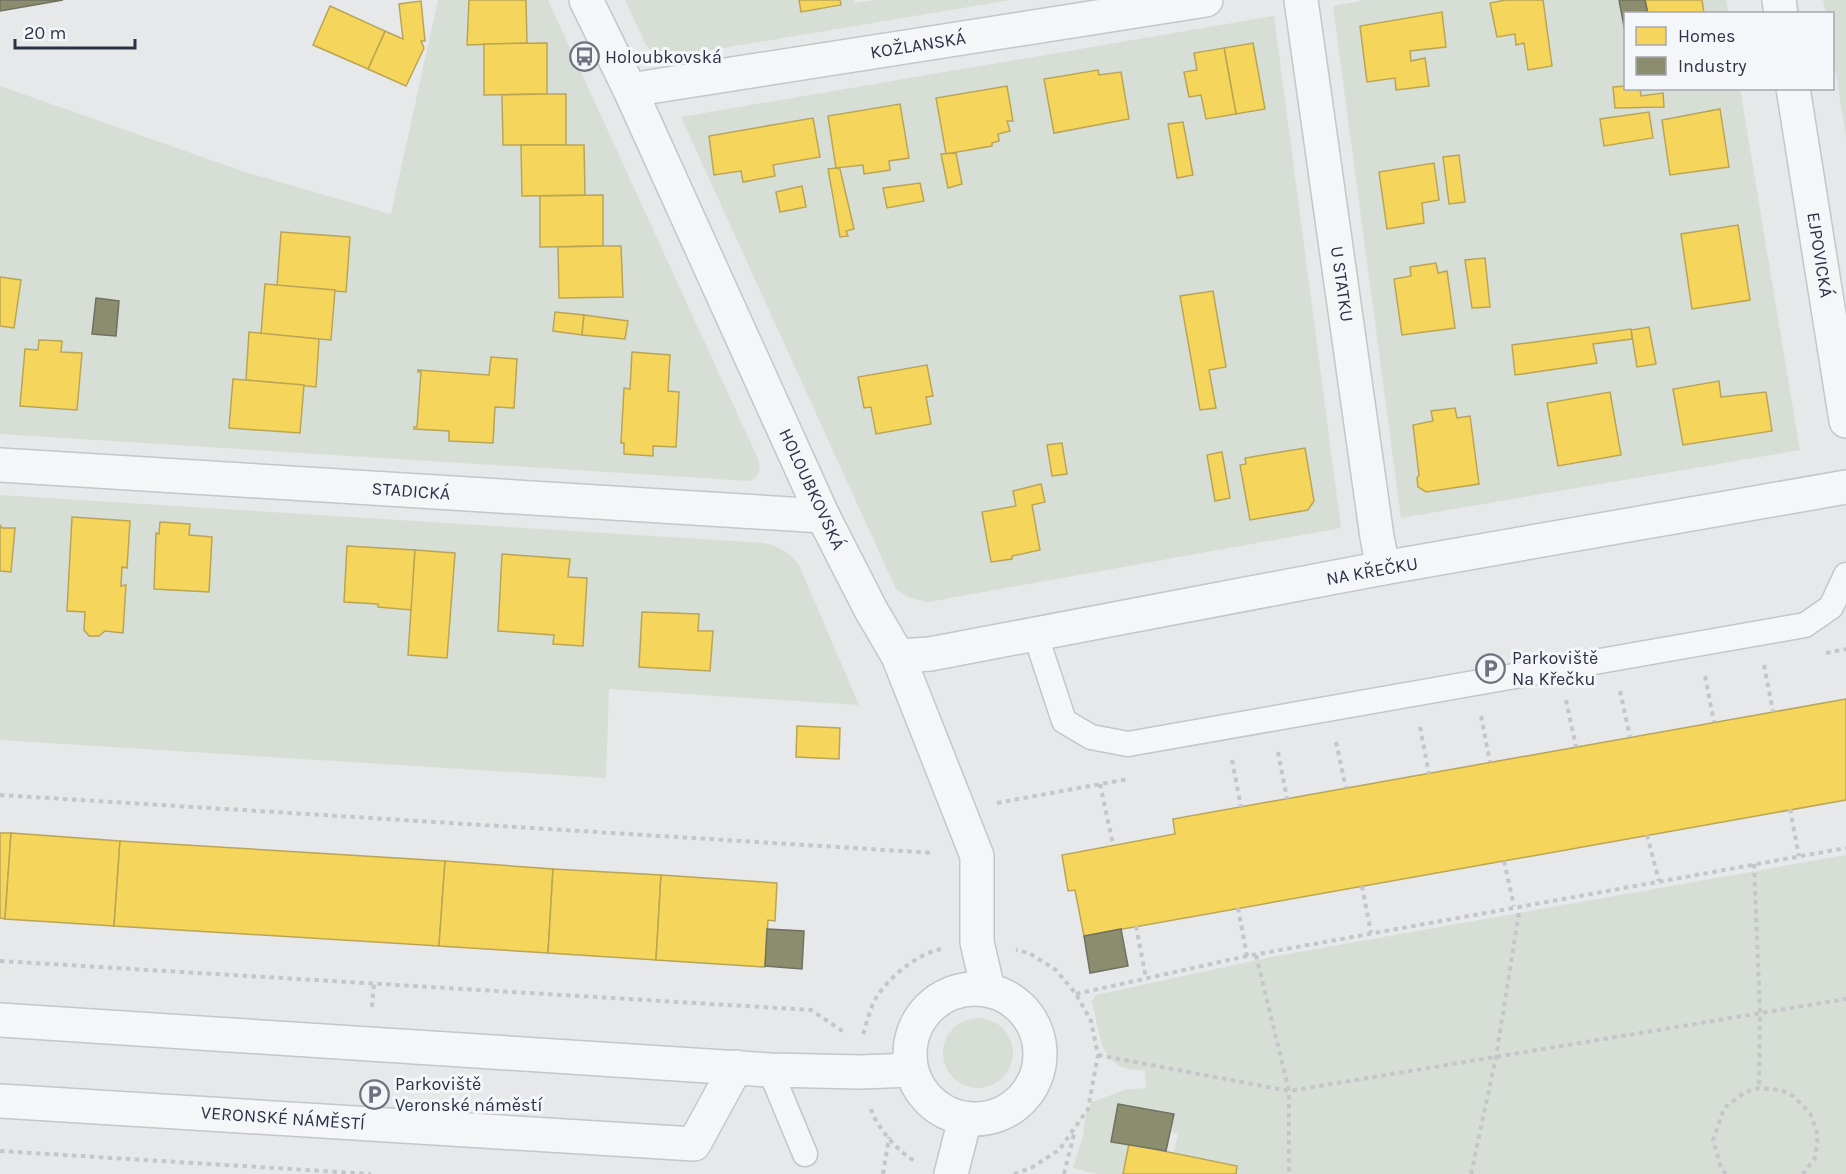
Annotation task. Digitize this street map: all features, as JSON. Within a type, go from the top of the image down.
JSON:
[{"type":"street","name":"HOLOUBKOVSKÁ","points":[[586,0],[630,90],[823,516],[871,610],[898,656],[977,856],[977,942],[988,990]]},
{"type":"street","name":"KOŽLANSKÁ","points":[[630,90],[1206,0]]},
{"type":"street","name":"U STATKU","points":[[1301,0],[1383,568]]},
{"type":"street","name":"EJPOVICKÁ","points":[[1793,90],[1846,421]]},
{"type":"street","name":"STADICKÁ","points":[[0,465],[823,516]]},
{"type":"street","name":"NA KŘEČKU","points":[[898,656],[930,654],[1383,568],[1846,487]]},
{"type":"street","points":[[965,989],[988,990],[1009,998],[1026,1012],[1037,1032],[1041,1054],[1037,1077],[1026,1096],[1009,1110],[987,1119],[965,1119],[947,1113],[931,1103],[919,1088],[911,1070],[909,1049],[915,1028],[927,1009],[955,992],[965,989]]},
{"type":"street","points":[[0,1020],[770,1070],[861,1072],[911,1070]]},
{"type":"street","name":"VERONSKÉ NÁMĚSTÍ","points":[[0,1101],[694,1144],[736,1067]]},
{"type":"street","points":[[938,1170],[965,1119]]},
{"type":"lane","points":[[1035,633],[1065,721],[1091,737],[1128,744],[1805,625],[1831,607],[1846,575]]},
{"type":"lane","points":[[770,1070],[805,1154]]},
{"type":"path","points":[[1822,654],[1846,649]]},
{"type":"path","points":[[1773,712],[1764,664],[1775,662]]},
{"type":"path","points":[[1695,676],[1705,675],[1714,722]]},
{"type":"path","points":[[1609,692],[1631,688]]},
{"type":"path","points":[[1620,690],[1630,737]]},
{"type":"path","points":[[1556,702],[1577,698]]},
{"type":"path","points":[[1566,700],[1576,747]]},
{"type":"path","points":[[1471,717],[1492,714]]},
{"type":"path","points":[[1481,716],[1490,762]]},
{"type":"path","points":[[1409,728],[1430,725]]},
{"type":"path","points":[[1420,727],[1429,774]]},
{"type":"path","points":[[1346,740],[1336,741],[1346,788]]},
{"type":"path","points":[[1287,799],[1278,752],[1289,750]]},
{"type":"path","points":[[1221,762],[1232,760],[1241,807]]},
{"type":"path","points":[[991,800],[992,804],[1133,778]]},
{"type":"path","points":[[1100,784],[1113,844]]},
{"type":"path","points":[[0,795],[938,853]]},
{"type":"path","points":[[1790,809],[1799,856]]},
{"type":"path","points":[[1647,835],[1659,881]]},
{"type":"path","points":[[1076,994],[1247,956],[1514,906],[1846,848]]},
{"type":"path","points":[[1504,861],[1514,906]]},
{"type":"path","points":[[1754,864],[1760,1013],[1759,1088]]},
{"type":"path","points":[[1362,886],[1371,933]]},
{"type":"path","points":[[1472,1173],[1496,1057],[1520,906]]},
{"type":"path","points":[[1238,909],[1247,956]]},
{"type":"path","points":[[1136,926],[1146,978]]},
{"type":"path","points":[[943,938],[944,949]]},
{"type":"path","points":[[1256,955],[1289,1091],[1289,1174]]},
{"type":"path","points":[[0,961],[811,1010],[850,1036]]},
{"type":"path","points":[[1098,1055],[1289,1091],[1846,999]]},
{"type":"path","points":[[861,1072],[873,1119],[905,1157],[938,1170]]},
{"type":"path","points":[[1726,1174],[1721,1168],[1713,1140],[1724,1108],[1745,1092],[1759,1088],[1781,1090],[1793,1096],[1810,1113],[1818,1135],[1815,1158],[1803,1174]]},
{"type":"path","points":[[1064,1174],[1076,1126]]},
{"type":"path","points":[[883,1174],[889,1137]]},
{"type":"path","points":[[0,1151],[371,1174]]},
{"type":"shaded area","points":[[438,0],[469,0],[484,44],[484,95],[502,95],[503,145],[521,145],[522,196],[540,196],[540,247],[558,247],[623,297],[621,247],[603,246],[603,195],[585,195],[584,145],[566,145],[566,94],[547,94],[547,43],[527,43],[526,0],[548,0],[759,461],[757,475],[750,481],[0,434],[0,86],[245,172],[391,214]],"holes":[[[281,232],[350,237],[346,292],[335,291],[331,339],[319,339],[315,386],[303,386],[300,433],[230,428],[233,379],[246,379],[249,332],[261,333],[265,285],[277,286]],[[96,298],[119,301],[116,336],[92,334]],[[555,312],[628,321],[625,339],[553,331]],[[39,340],[62,341],[61,352],[82,354],[77,410],[20,406],[25,349],[38,350]],[[632,353],[670,355],[668,391],[679,392],[676,447],[653,446],[653,456],[624,454],[624,443],[621,443],[624,389],[630,389]],[[491,357],[517,359],[514,408],[495,407],[492,443],[449,441],[449,431],[414,429],[417,427],[421,372],[418,370],[489,375]]]},
{"type":"shaded area","points":[[625,0],[799,0],[801,12],[841,6],[840,0],[854,0],[855,3],[874,0],[1010,0],[669,57],[655,55],[646,45]]},
{"type":"shaded area","points":[[1365,0],[1506,0],[1490,3],[1497,37],[1515,34],[1516,44],[1524,43],[1529,70],[1552,66],[1543,0],[1619,0],[1624,31],[1624,86],[1613,87],[1642,109],[1664,106],[1662,94],[1641,96],[1640,90],[1740,90],[1800,450],[1401,518],[1333,6]],"holes":[[[1442,12],[1446,47],[1410,51],[1411,61],[1425,58],[1429,86],[1397,90],[1395,78],[1367,82],[1360,26]],[[1720,109],[1729,167],[1662,120]],[[1649,112],[1653,139],[1604,146],[1600,119]],[[1459,155],[1465,202],[1449,204],[1443,157]],[[1434,163],[1439,200],[1422,203],[1380,172]],[[1738,225],[1750,299],[1692,309],[1681,235]],[[1485,259],[1490,306],[1472,308]],[[1436,263],[1438,273],[1447,272],[1455,328],[1402,335],[1394,279],[1411,276],[1410,267]],[[1631,329],[1631,339],[1593,344],[1596,363],[1515,374],[1512,345]],[[1719,381],[1721,397],[1766,393],[1772,431],[1683,445],[1673,389]],[[1610,392],[1621,455],[1558,466],[1547,403]],[[1455,408],[1457,418],[1434,491],[1426,492],[1419,487],[1413,425],[1433,421],[1432,411]]]},
{"type":"shaded area","points":[[1702,0],[1726,0],[1728,12],[1704,12]]},
{"type":"shaded area","points":[[1823,0],[1846,0],[1846,137],[1834,61],[1834,12],[1826,12]]},
{"type":"shaded area","points":[[1274,16],[1341,528],[928,602],[910,598],[896,589],[681,117]],"holes":[[[1253,43],[1265,109],[1206,119],[1201,95],[1189,97],[1184,73],[1197,70],[1194,53]],[[1097,70],[1099,75],[1121,72],[1128,119],[1054,133],[1044,79]],[[1007,86],[1013,120],[1007,121],[1010,131],[998,134],[999,141],[992,143],[992,146],[956,153],[962,184],[948,188],[941,154],[945,153],[936,98]],[[900,104],[909,158],[889,161],[890,170],[864,174],[863,165],[840,169],[854,229],[846,231],[847,236],[840,237],[828,170],[836,168],[828,116]],[[813,119],[820,157],[773,165],[775,176],[743,182],[741,171],[714,175],[709,136]],[[1183,122],[1193,175],[1178,178],[1168,124]],[[920,184],[924,201],[887,207],[883,188]],[[802,187],[806,207],[779,212],[776,192]],[[1213,291],[1226,367],[1209,370],[1216,408],[1200,410],[1180,296]],[[859,377],[930,424],[876,434],[871,407],[864,408]],[[1047,445],[1067,474],[1052,476]],[[1305,448],[1314,501],[1308,510],[1250,520],[1240,466]],[[1222,452],[1230,498],[1207,455]],[[1041,484],[1045,502],[1032,505],[1040,550],[1012,556],[1012,559],[991,562],[982,512],[1016,506],[1013,491]]]},
{"type":"shaded area","points":[[0,495],[764,543],[784,551],[799,565],[859,705],[609,689],[606,778],[0,740],[0,571],[11,572],[15,529],[2,528],[0,525]],"holes":[[[72,518],[130,521],[127,567],[122,567],[121,586],[126,586],[123,632],[105,631],[99,636],[89,636],[84,630],[85,612],[67,611]],[[161,522],[189,524],[189,535],[211,537],[209,592],[156,534],[159,534]],[[347,546],[455,553],[447,658],[408,655],[412,610],[378,607],[378,604],[344,601]],[[503,554],[569,559],[568,577],[587,579],[583,646],[553,644],[554,635],[499,592]],[[642,612],[699,614],[698,631],[712,631],[709,671],[639,667]]]},
{"type":"shaded area","points":[[1846,855],[1846,1174],[1236,1174],[1237,1166],[1174,1153],[1178,1134],[1171,1132],[1174,1114],[1118,1104],[1111,1141],[1129,1145],[1123,1174],[1097,1174],[1073,1168],[1083,1136],[1086,1114],[1092,1102],[1125,1090],[1146,1088],[1145,1070],[1118,1065],[1104,1049],[1092,1001],[1096,995],[1271,957]]},
{"type":"shaded area","points":[[985,1018],[998,1024],[1007,1033],[1011,1039],[1013,1053],[1011,1067],[1003,1078],[992,1086],[971,1088],[953,1078],[945,1067],[943,1046],[953,1028],[964,1020]]},
{"type":"building: Homes","points":[[469,0],[526,0],[527,43],[467,45]]},
{"type":"building: Homes","points":[[799,0],[840,0],[841,5],[801,12]]},
{"type":"building: Homes","points":[[1506,0],[1543,0],[1552,66],[1528,70],[1524,43],[1516,45],[1515,34],[1497,37],[1490,3]]},
{"type":"building: Homes","points":[[1645,0],[1702,0],[1704,12],[1648,12]]},
{"type":"building: Homes","points":[[421,1],[425,41],[421,41],[424,48],[406,86],[368,69],[385,31],[403,39],[399,4]]},
{"type":"building: Homes","points":[[330,6],[385,31],[368,69],[313,45]]},
{"type":"building: Homes","points":[[1442,12],[1446,47],[1410,51],[1411,61],[1425,58],[1429,86],[1396,90],[1395,78],[1367,82],[1360,26]]},
{"type":"building: Homes","points":[[547,43],[547,94],[484,95],[484,44]]},
{"type":"building: Homes","points":[[1253,43],[1265,109],[1236,114],[1224,48]]},
{"type":"building: Homes","points":[[1224,48],[1236,114],[1206,119],[1201,95],[1189,97],[1184,72],[1197,70],[1194,53]]},
{"type":"building: Homes","points":[[1098,70],[1099,75],[1121,72],[1129,119],[1054,133],[1044,79]]},
{"type":"building: Homes","points":[[1007,86],[1013,121],[1007,121],[1010,131],[998,134],[999,141],[992,143],[992,146],[946,154],[936,98]]},
{"type":"building: Homes","points":[[1624,86],[1624,90],[1640,90],[1641,96],[1663,93],[1664,107],[1615,108],[1613,87]]},
{"type":"building: Homes","points":[[566,94],[566,145],[503,145],[502,95]]},
{"type":"building: Homes","points":[[900,104],[909,158],[889,161],[890,170],[864,174],[863,165],[836,168],[828,116]]},
{"type":"building: Homes","points":[[1720,109],[1729,167],[1670,175],[1662,120]]},
{"type":"building: Homes","points":[[1649,112],[1653,138],[1604,146],[1600,119]]},
{"type":"building: Homes","points":[[813,118],[820,157],[773,165],[775,176],[743,182],[741,171],[714,175],[709,136]]},
{"type":"building: Homes","points":[[1183,122],[1193,175],[1177,178],[1168,124]]},
{"type":"building: Homes","points":[[521,145],[584,145],[585,195],[522,196]]},
{"type":"building: Homes","points":[[956,153],[962,184],[948,188],[941,154]]},
{"type":"building: Homes","points":[[1459,155],[1465,202],[1449,204],[1443,157]]},
{"type":"building: Homes","points":[[1434,163],[1439,200],[1422,203],[1424,223],[1387,229],[1379,172]]},
{"type":"building: Homes","points":[[828,169],[840,169],[854,229],[846,231],[848,236],[840,237]]},
{"type":"building: Homes","points":[[920,183],[924,201],[887,208],[883,188]]},
{"type":"building: Homes","points":[[802,186],[806,207],[780,212],[776,192]]},
{"type":"building: Homes","points":[[603,195],[603,246],[540,247],[540,196]]},
{"type":"building: Homes","points":[[1738,225],[1750,300],[1692,309],[1681,234]]},
{"type":"building: Homes","points":[[281,232],[350,237],[346,292],[277,286]]},
{"type":"building: Homes","points":[[621,246],[623,297],[559,298],[558,247]]},
{"type":"building: Homes","points":[[1485,258],[1490,307],[1472,308],[1465,260]]},
{"type":"building: Homes","points":[[1436,263],[1438,273],[1447,271],[1455,328],[1402,335],[1394,279],[1411,276],[1410,267]]},
{"type":"building: Homes","points":[[0,277],[21,280],[14,328],[0,326]]},
{"type":"building: Homes","points":[[265,284],[335,290],[331,340],[261,334]]},
{"type":"building: Homes","points":[[1213,291],[1226,367],[1209,370],[1216,408],[1200,410],[1180,296]]},
{"type":"building: Homes","points":[[555,312],[584,315],[582,335],[553,331]]},
{"type":"building: Homes","points":[[584,315],[628,321],[625,339],[582,335]]},
{"type":"building: Homes","points":[[1649,327],[1656,364],[1637,367],[1631,330]]},
{"type":"building: Homes","points":[[1631,329],[1632,339],[1593,344],[1597,363],[1515,375],[1512,345]]},
{"type":"building: Homes","points":[[249,332],[319,339],[316,387],[246,380]]},
{"type":"building: Homes","points":[[39,340],[62,341],[61,352],[82,353],[77,410],[20,406],[25,349],[38,350]]},
{"type":"building: Homes","points":[[632,352],[670,355],[668,391],[679,392],[676,447],[653,446],[653,456],[624,454],[624,443],[621,443],[624,388],[630,389]]},
{"type":"building: Homes","points":[[491,357],[517,359],[514,408],[495,407],[493,443],[449,441],[449,431],[414,429],[417,427],[421,372],[418,370],[489,375]]},
{"type":"building: Homes","points":[[927,365],[933,396],[926,397],[931,424],[876,434],[871,407],[864,408],[858,377]]},
{"type":"building: Homes","points":[[233,379],[304,385],[300,433],[229,428]]},
{"type":"building: Homes","points":[[1719,381],[1721,397],[1766,392],[1772,431],[1683,445],[1673,389]]},
{"type":"building: Homes","points":[[1610,392],[1621,455],[1558,466],[1547,403]]},
{"type":"building: Homes","points":[[1455,408],[1457,418],[1470,416],[1479,484],[1426,492],[1418,487],[1419,475],[1413,425],[1433,421],[1431,411]]},
{"type":"building: Homes","points":[[1062,443],[1067,474],[1052,476],[1047,445]]},
{"type":"building: Homes","points":[[1305,448],[1314,501],[1308,510],[1250,520],[1240,465],[1246,464],[1245,458]]},
{"type":"building: Homes","points":[[1222,452],[1230,498],[1215,501],[1207,455]]},
{"type":"building: Homes","points":[[1041,484],[1045,502],[1032,505],[1040,550],[1012,556],[1012,559],[991,562],[982,512],[1016,506],[1013,491]]},
{"type":"building: Homes","points":[[72,517],[130,521],[127,568],[122,567],[121,586],[126,585],[123,633],[105,631],[99,636],[89,636],[84,630],[85,612],[67,611]]},
{"type":"building: Homes","points":[[160,522],[190,524],[189,535],[212,537],[209,592],[154,589],[156,533],[159,534]]},
{"type":"building: Homes","points":[[0,525],[2,528],[15,528],[11,572],[0,571]]},
{"type":"building: Homes","points":[[347,546],[415,550],[412,610],[378,607],[378,604],[344,602]]},
{"type":"building: Homes","points":[[415,550],[455,553],[447,658],[408,655]]},
{"type":"building: Homes","points":[[502,554],[570,559],[568,577],[587,578],[583,646],[553,644],[554,635],[498,631]]},
{"type":"building: Homes","points":[[642,612],[699,614],[698,631],[713,631],[710,671],[639,667]]},
{"type":"building: Homes","points":[[1846,699],[1846,800],[1084,936],[1075,890],[1068,891],[1062,855],[1175,834],[1173,819]]},
{"type":"building: Homes","points":[[797,726],[840,728],[839,759],[796,757]]},
{"type":"building: Homes","points":[[0,833],[11,833],[5,919],[0,918]]},
{"type":"building: Homes","points":[[11,833],[120,841],[114,926],[5,919]]},
{"type":"building: Homes","points":[[120,841],[445,861],[439,946],[114,926]]},
{"type":"building: Homes","points":[[445,861],[553,869],[548,953],[439,946]]},
{"type":"building: Homes","points":[[553,869],[661,875],[656,960],[548,953]]},
{"type":"building: Homes","points":[[661,875],[777,883],[775,921],[768,920],[765,967],[656,960]]},
{"type":"building: Homes","points":[[1129,1144],[1237,1166],[1236,1174],[1123,1174]]},
{"type":"building: Industry","points":[[0,0],[63,0],[0,11]]},
{"type":"building: Industry","points":[[1619,0],[1645,0],[1648,12],[1624,12],[1624,26]]},
{"type":"building: Industry","points":[[96,298],[119,301],[116,336],[92,334]]},
{"type":"building: Industry","points":[[767,929],[804,931],[802,969],[765,966]]},
{"type":"building: Industry","points":[[1121,929],[1128,966],[1090,973],[1084,936]]},
{"type":"building: Industry","points":[[1118,1104],[1174,1114],[1166,1151],[1111,1142]]},
{"type":"place","name":"Holoubkovská","points":[[584,57]]},
{"type":"place","name":"Parkoviště Na Křečku","points":[[1491,668]]},
{"type":"place","name":"Parkoviště Veronské náměstí","points":[[374,1094]]}]
